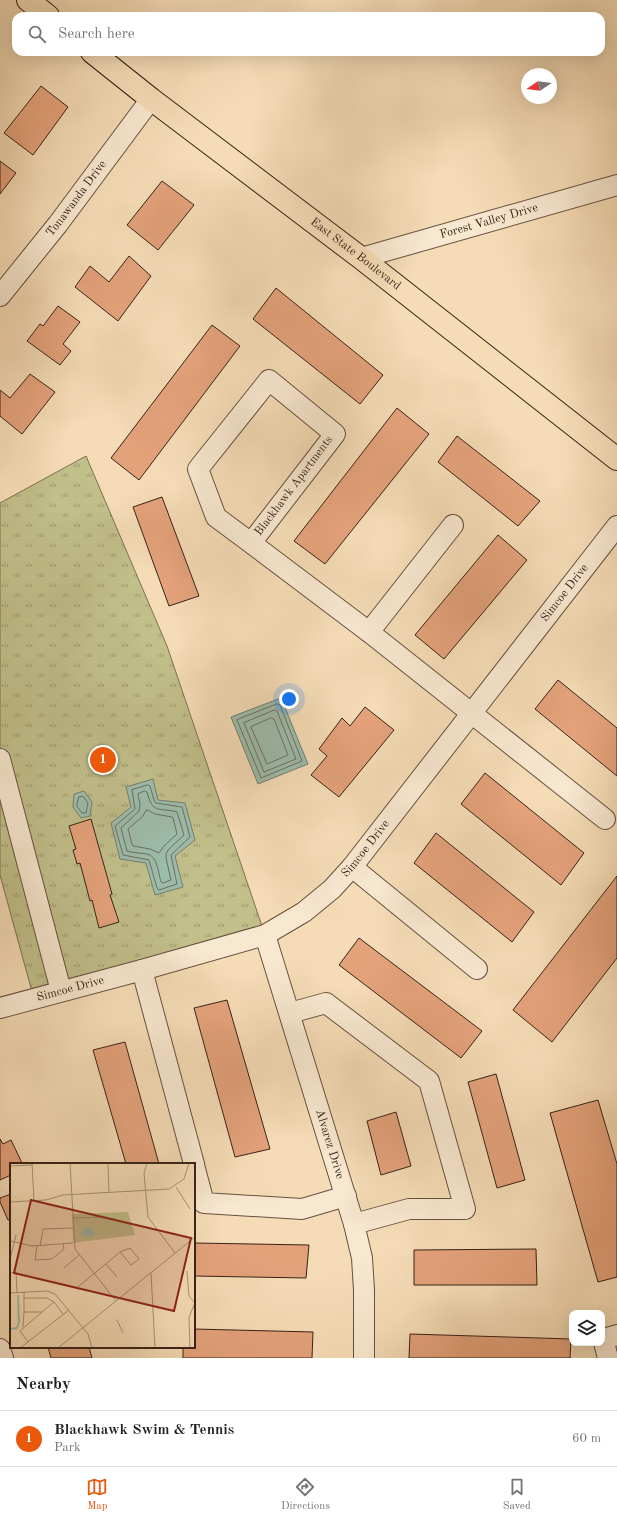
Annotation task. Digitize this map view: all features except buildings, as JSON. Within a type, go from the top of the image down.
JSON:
[{"type":"main road","points":[[28,0],[43,12]]},
{"type":"main road","name":"East State Boulevard","points":[[97,56],[151,99],[361,258],[617,460]]},
{"type":"street","name":"Tonawanda Drive","points":[[0,296],[58,224],[151,99]]},
{"type":"street","name":"Forest Valley Drive","points":[[361,258],[617,184]]},
{"type":"street","name":"Blackhawk Apartments","points":[[251,543],[335,434],[269,380],[198,469],[216,517],[369,632],[605,819]]},
{"type":"street","points":[[369,632],[453,525]]},
{"type":"street","name":"Simcoe Drive","points":[[0,1008],[142,970],[265,934],[304,912],[332,889],[352,867],[617,526]]},
{"type":"street","points":[[0,760],[61,991]]},
{"type":"street","points":[[352,867],[477,969]]},
{"type":"street","name":"Alvarez Drive","points":[[265,934],[346,1196],[362,1258],[364,1290],[364,1358]]},
{"type":"street","points":[[142,970],[194,1163]]},
{"type":"street","points":[[290,1013],[326,1003],[429,1081],[465,1210],[409,1209],[354,1224]]},
{"type":"street","points":[[195,1168],[204,1204],[302,1209],[346,1196]]},
{"type":"street","points":[[608,1358],[603,1339],[617,1335]]},
{"type":"street","points":[[0,1349],[3,1358]]},
{"type":"green space","points":[[86,456],[167,646],[265,935],[34,999],[0,875],[0,503]]},
{"type":"water","points":[[281,698],[308,764],[258,784],[231,717]]},
{"type":"water","points":[[153,779],[158,800],[185,803],[195,840],[175,856],[183,887],[155,895],[146,863],[120,859],[111,823],[131,807],[126,787]]},
{"type":"water","points":[[84,791],[92,802],[90,816],[81,818],[73,807],[74,794]]},
{"type":"place","name":"Blackhawk Swim & Tennis","points":[[103,760]]}]
